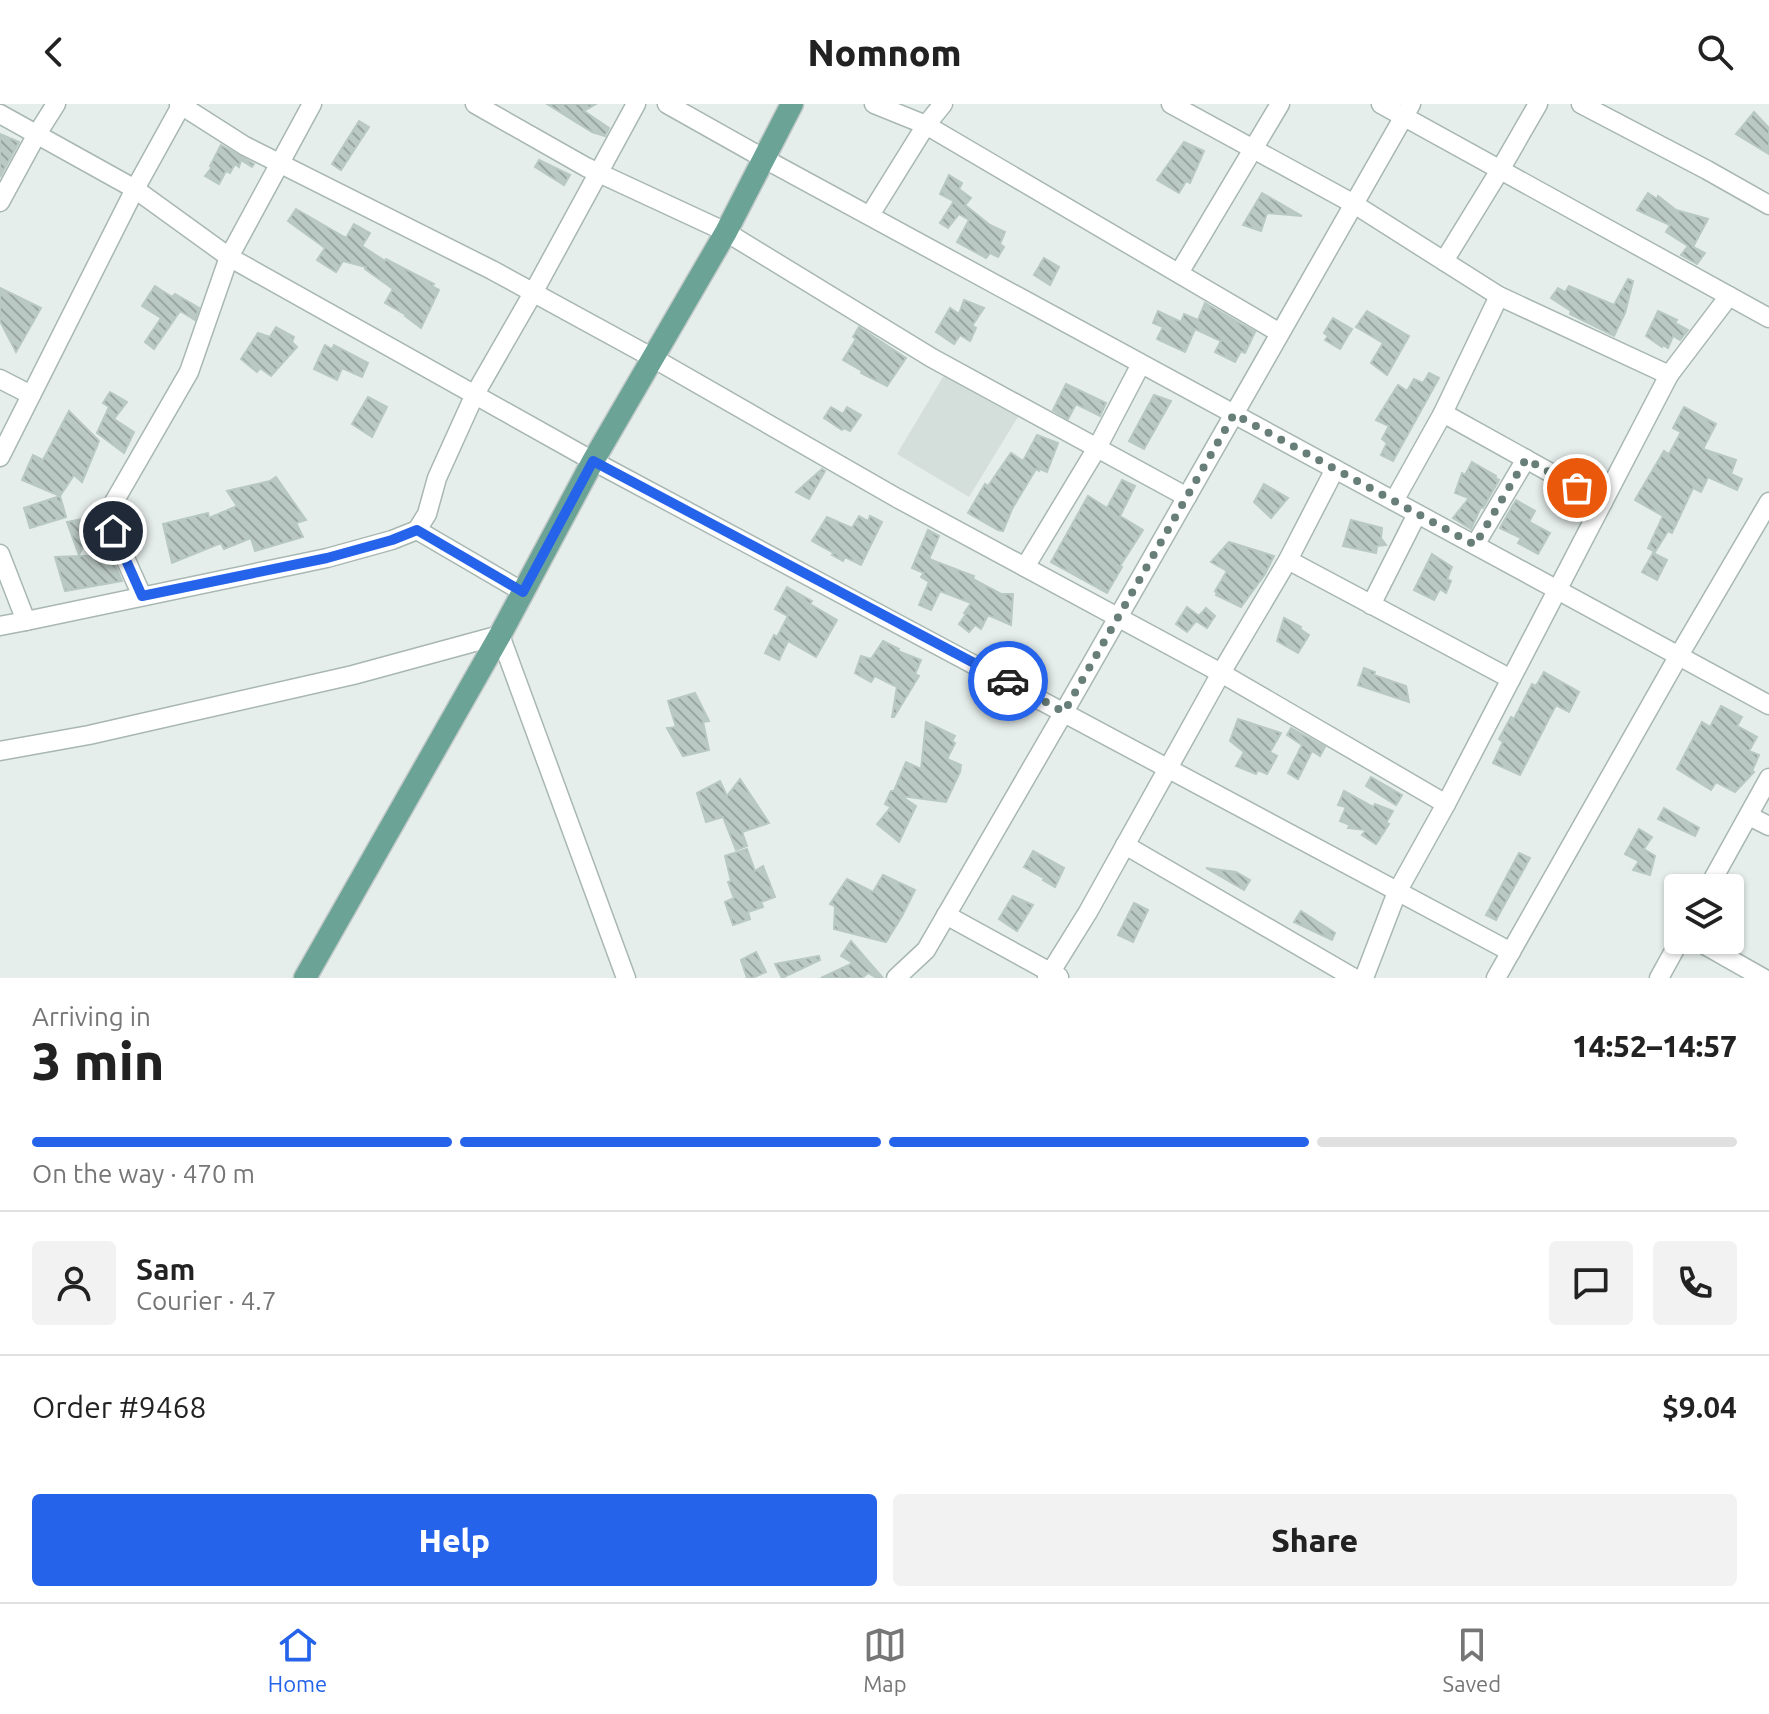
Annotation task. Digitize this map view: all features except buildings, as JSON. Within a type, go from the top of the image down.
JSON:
[{"type":"main road","points":[[305,978],[500,635],[593,461],[726,232],[792,104]]},
{"type":"street","points":[[0,202],[56,104]]},
{"type":"street","points":[[142,596],[113,531],[110,515],[114,502],[189,372],[229,257],[312,104]]},
{"type":"street","points":[[475,104],[598,172],[726,232],[932,358],[1187,497]]},
{"type":"street","points":[[0,626],[327,558],[417,530],[427,514],[437,478],[475,394],[636,104]]},
{"type":"street","points":[[667,104],[1769,705]]},
{"type":"street","points":[[874,104],[926,125],[1280,333]]},
{"type":"street","points":[[870,215],[926,125],[943,104]]},
{"type":"street","points":[[1171,104],[1354,204],[1499,296],[1669,375]]},
{"type":"street","points":[[1179,273],[1280,104]]},
{"type":"street","points":[[1381,104],[1407,110],[1500,170],[1769,318]]},
{"type":"street","points":[[1444,261],[1538,104]]},
{"type":"street","points":[[1581,104],[1769,205]]},
{"type":"street","points":[[0,457],[135,189],[181,105],[245,146],[653,358],[897,498],[1221,673],[1446,804]]},
{"type":"street","points":[[896,978],[926,950],[1407,110]]},
{"type":"street","points":[[0,114],[135,189],[229,257],[593,461],[1511,952]]},
{"type":"street","points":[[1394,501],[1443,413],[1499,296]]},
{"type":"street","points":[[1364,978],[1397,892],[1669,375],[1729,296]]},
{"type":"street","points":[[1025,567],[1097,448],[1141,364]]},
{"type":"street","points":[[0,379],[31,395]]},
{"type":"street","points":[[1443,413],[1603,502]]},
{"type":"street","points":[[1475,545],[1526,459]]},
{"type":"street","points":[[946,915],[1053,976],[1221,673],[1288,560],[1335,469]]},
{"type":"street","points":[[1496,978],[1769,502]]},
{"type":"street","points":[[1371,605],[1417,514]]},
{"type":"street","points":[[417,530],[523,592]]},
{"type":"street","points":[[0,554],[26,621]]},
{"type":"street","points":[[1288,560],[1511,679]]},
{"type":"street","points":[[0,751],[89,735],[353,675],[500,635],[626,978]]},
{"type":"street","points":[[1716,874],[1769,778]]},
{"type":"street","points":[[1749,816],[1769,826]]},
{"type":"street","points":[[1125,845],[1354,978]]},
{"type":"street","points":[[1659,978],[1672,954]]},
{"type":"street","points":[[1721,954],[1763,978]]},
{"type":"shaded area","points":[[946,372],[1019,415],[969,497],[897,454]]},
{"type":"way so far","points":[[1008,681],[1064,712],[1234,414],[1475,545],[1526,459],[1577,488]]},
{"type":"route","points":[[113,531],[142,596],[327,558],[417,530],[523,592],[593,461],[1008,681]]}]
